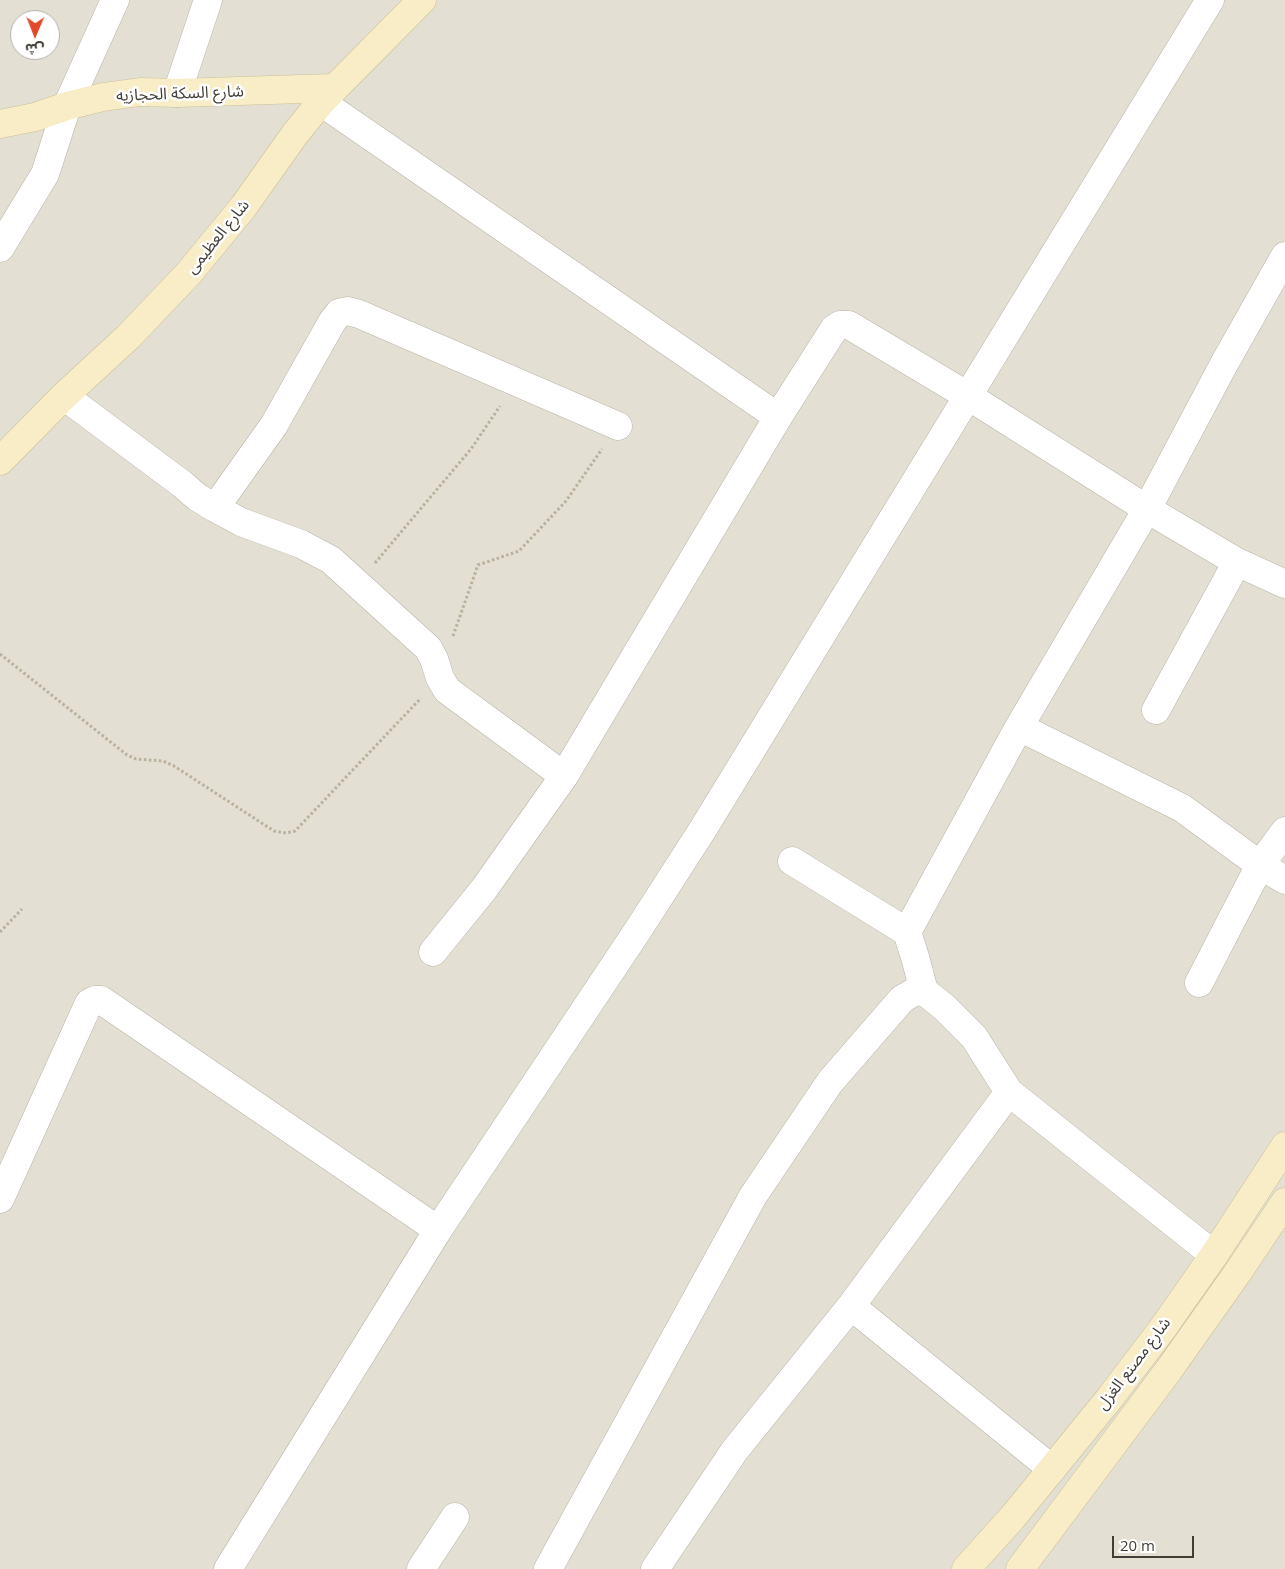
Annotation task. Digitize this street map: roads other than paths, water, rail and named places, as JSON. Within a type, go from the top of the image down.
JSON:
[{"type":"street","points":[[0,248],[45,174],[67,106],[115,0]]},
{"type":"street","points":[[177,93],[208,0]]},
{"type":"street","name":"شارع العظيمى","points":[[0,461],[64,396],[128,337],[188,273],[244,206],[295,134],[327,95],[422,0]]},
{"type":"street","points":[[228,1569],[438,1230],[703,830],[1210,0]]},
{"type":"street","name":"شارع السكة الحجازيه","points":[[0,124],[35,118],[67,106],[103,97],[140,92],[327,95]]},
{"type":"street","points":[[327,95],[778,417]]},
{"type":"street","points":[[907,932],[1020,727],[1147,509],[1224,364],[1285,256]]},
{"type":"street","points":[[215,508],[274,425],[332,322],[339,313],[348,311],[359,314],[618,426]]},
{"type":"street","points":[[433,952],[484,889],[564,776],[778,417],[834,329],[840,325],[848,325],[968,396],[1147,509],[1237,562],[1285,584]]},
{"type":"street","points":[[64,396],[197,497],[241,522],[301,544],[331,560],[428,648],[446,690],[564,776]]},
{"type":"street","points":[[1156,710],[1237,562]]},
{"type":"street","points":[[1020,727],[1182,808],[1260,865],[1285,880]]},
{"type":"street","points":[[1199,984],[1260,865],[1285,831]]},
{"type":"street","points":[[792,861],[907,932],[924,991],[944,1007],[974,1037],[1009,1092],[1214,1255]]},
{"type":"street","points":[[548,1569],[754,1196],[830,1082],[902,999],[914,992],[924,991]]},
{"type":"street","points":[[0,1199],[89,1003],[100,1000],[438,1230]]},
{"type":"street","points":[[655,1569],[735,1450],[851,1306],[1009,1092]]},
{"type":"street","name":"شارع مصنع الغزل","points":[[966,1569],[1012,1518],[1121,1383],[1214,1255],[1285,1146]]},
{"type":"street","name":"شارع مصنع الغزل","points":[[1020,1569],[1168,1371],[1285,1202]]},
{"type":"street","points":[[851,1306],[1052,1469]]},
{"type":"street","points":[[421,1569],[455,1517]]}]
